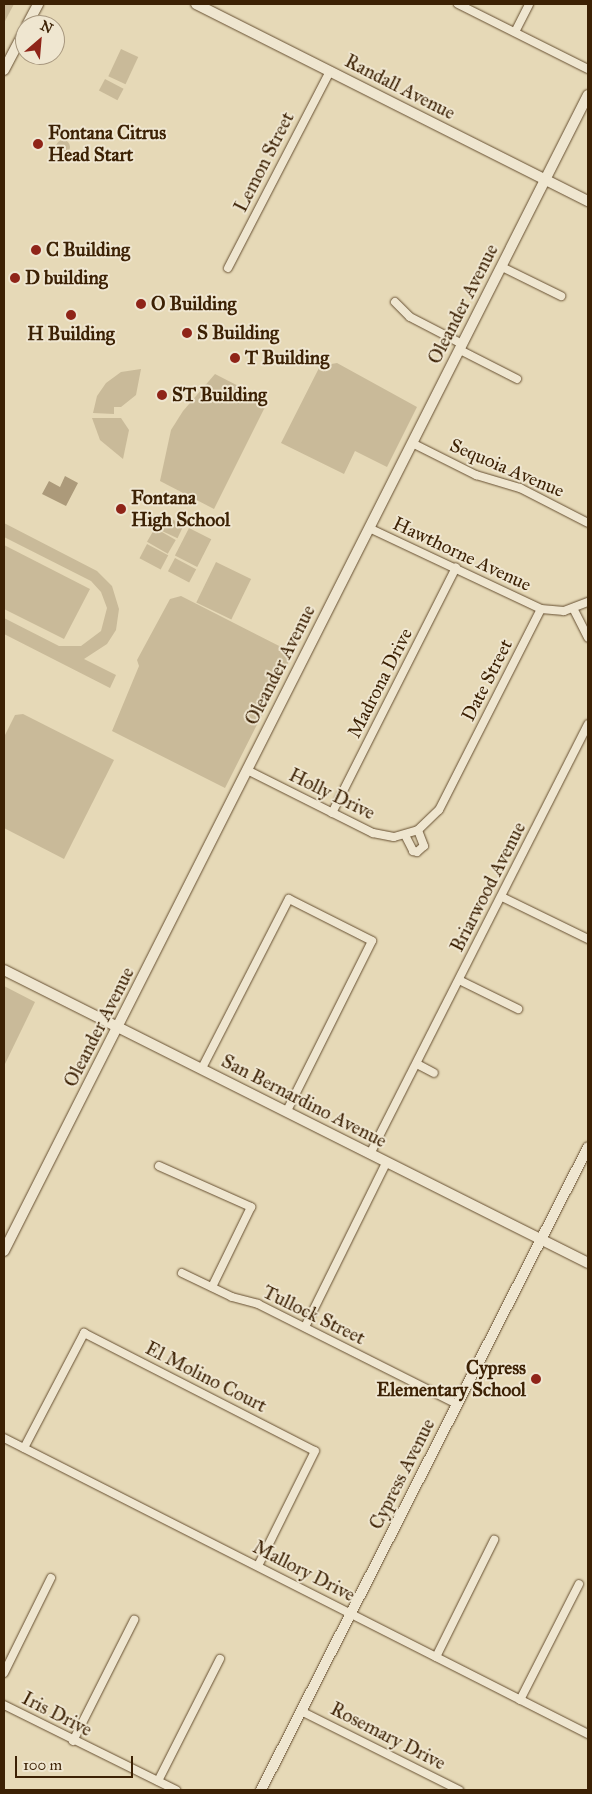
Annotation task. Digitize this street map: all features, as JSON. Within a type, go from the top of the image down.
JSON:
[{"type":"street","name":"Randall Avenue","points":[[196,4],[588,201]]},
{"type":"street","points":[[458,4],[588,69]]},
{"type":"street","points":[[514,32],[529,4]]},
{"type":"street","points":[[4,70],[15,49]]},
{"type":"street","name":"Lemon Street","points":[[228,268],[330,71]]},
{"type":"street","name":"Oleander Avenue","points":[[4,1251],[588,95]]},
{"type":"street","points":[[502,267],[560,296]]},
{"type":"street","points":[[395,302],[410,317],[517,379]]},
{"type":"street","name":"Sequoia Avenue","points":[[412,443],[476,475],[520,488],[588,523]]},
{"type":"street","name":"Hawthorne Avenue","points":[[369,528],[540,609]]},
{"type":"street","name":"Madrona Drive","points":[[332,813],[456,568]]},
{"type":"street","points":[[540,609],[574,610],[588,602]]},
{"type":"street","name":"Date Street","points":[[439,810],[540,609]]},
{"type":"street","points":[[574,610],[588,638]]},
{"type":"street","name":"Briarwood Avenue","points":[[370,1154],[588,724]]},
{"type":"street","name":"Holly Drive","points":[[247,770],[378,835],[405,835],[418,830],[439,810]]},
{"type":"street","points":[[405,835],[408,845],[417,852],[424,846],[418,830]]},
{"type":"street","points":[[502,896],[588,937]]},
{"type":"street","points":[[202,1068],[289,899],[372,941],[287,1111]]},
{"type":"street","name":"San Bernardino Avenue","points":[[4,970],[119,1026],[386,1163],[588,1263]]},
{"type":"street","points":[[459,980],[518,1009]]},
{"type":"street","points":[[417,1064],[434,1073]]},
{"type":"street","name":"Cypress Avenue","points":[[261,1790],[588,1147]]},
{"type":"street","points":[[305,1327],[386,1163]]},
{"type":"street","points":[[159,1166],[251,1207],[212,1287]]},
{"type":"street","name":"Tullock Street","points":[[182,1272],[232,1297],[258,1304],[458,1404]]},
{"type":"street","name":"El Molino Court","points":[[24,1448],[84,1333],[315,1451],[258,1566]]},
{"type":"street","name":"Mallory Drive","points":[[4,1438],[588,1734]]},
{"type":"street","points":[[436,1657],[494,1540]]},
{"type":"street","points":[[4,1673],[51,1578]]},
{"type":"street","points":[[520,1700],[579,1584]]},
{"type":"street","points":[[74,1741],[134,1620]]},
{"type":"street","points":[[158,1781],[220,1659]]},
{"type":"street","name":"Iris Drive","points":[[4,1705],[176,1790]]},
{"type":"street","name":"Rosemary Drive","points":[[301,1711],[459,1790]]},
{"type":"shaded area","points":[[4,4],[14,4],[4,23]]},
{"type":"shaded area","points":[[121,49],[138,57],[126,84],[108,76]]},
{"type":"shaded area","points":[[105,79],[124,89],[117,100],[99,90]]},
{"type":"shaded area","points":[[63,140],[68,142],[70,147],[68,152],[63,154],[58,152],[56,147],[58,142]]},
{"type":"shaded area","points":[[337,363],[417,407],[387,467],[355,451],[344,474],[281,443],[320,366]]},
{"type":"shaded area","points":[[141,369],[136,395],[121,407],[114,407],[114,414],[93,413],[97,396],[106,383],[121,372]]},
{"type":"shaded area","points":[[215,374],[268,401],[214,509],[160,481],[171,430],[183,411]]},
{"type":"shaded area","points":[[92,418],[121,418],[129,430],[123,459],[100,440]]},
{"type":"shaded area","points":[[65,476],[78,483],[66,506],[42,494],[49,481],[60,487]]},
{"type":"shaded area","points":[[163,515],[184,525],[178,538],[157,529]]},
{"type":"shaded area","points":[[4,523],[97,571],[112,586],[119,609],[116,630],[107,644],[84,659],[116,675],[110,688],[4,634],[4,618],[59,646],[81,646],[101,631],[107,608],[101,592],[91,581],[4,537]]},
{"type":"shaded area","points":[[155,528],[176,540],[168,554],[147,542]]},
{"type":"shaded area","points":[[189,528],[211,539],[197,567],[175,556]]},
{"type":"shaded area","points":[[147,544],[168,555],[161,569],[139,558]]},
{"type":"shaded area","points":[[4,545],[90,589],[64,639],[4,609]]},
{"type":"shaded area","points":[[175,558],[196,569],[189,583],[168,571]]},
{"type":"shaded area","points":[[216,562],[251,579],[231,620],[196,602]]},
{"type":"shaded area","points":[[181,596],[293,653],[225,788],[112,731],[139,666],[137,660],[170,599]]},
{"type":"shaded area","points":[[23,714],[114,760],[64,859],[4,828],[4,737],[15,715]]},
{"type":"shaded area","points":[[4,986],[35,1002],[4,1066]]},
{"type":"place","name":"Fontana Citrus Head Start","points":[[38,144]]},
{"type":"place","name":"C Building","points":[[36,250]]},
{"type":"place","name":"D building","points":[[15,278]]},
{"type":"place","name":"O Building","points":[[141,304]]},
{"type":"place","name":"H Building","points":[[71,315]]},
{"type":"place","name":"S Building","points":[[187,333]]},
{"type":"place","name":"T Building","points":[[235,358]]},
{"type":"place","name":"ST Building","points":[[162,395]]},
{"type":"place","name":"Fontana High School","points":[[121,509]]},
{"type":"place","name":"Cypress Elementary School","points":[[536,1379]]}]
